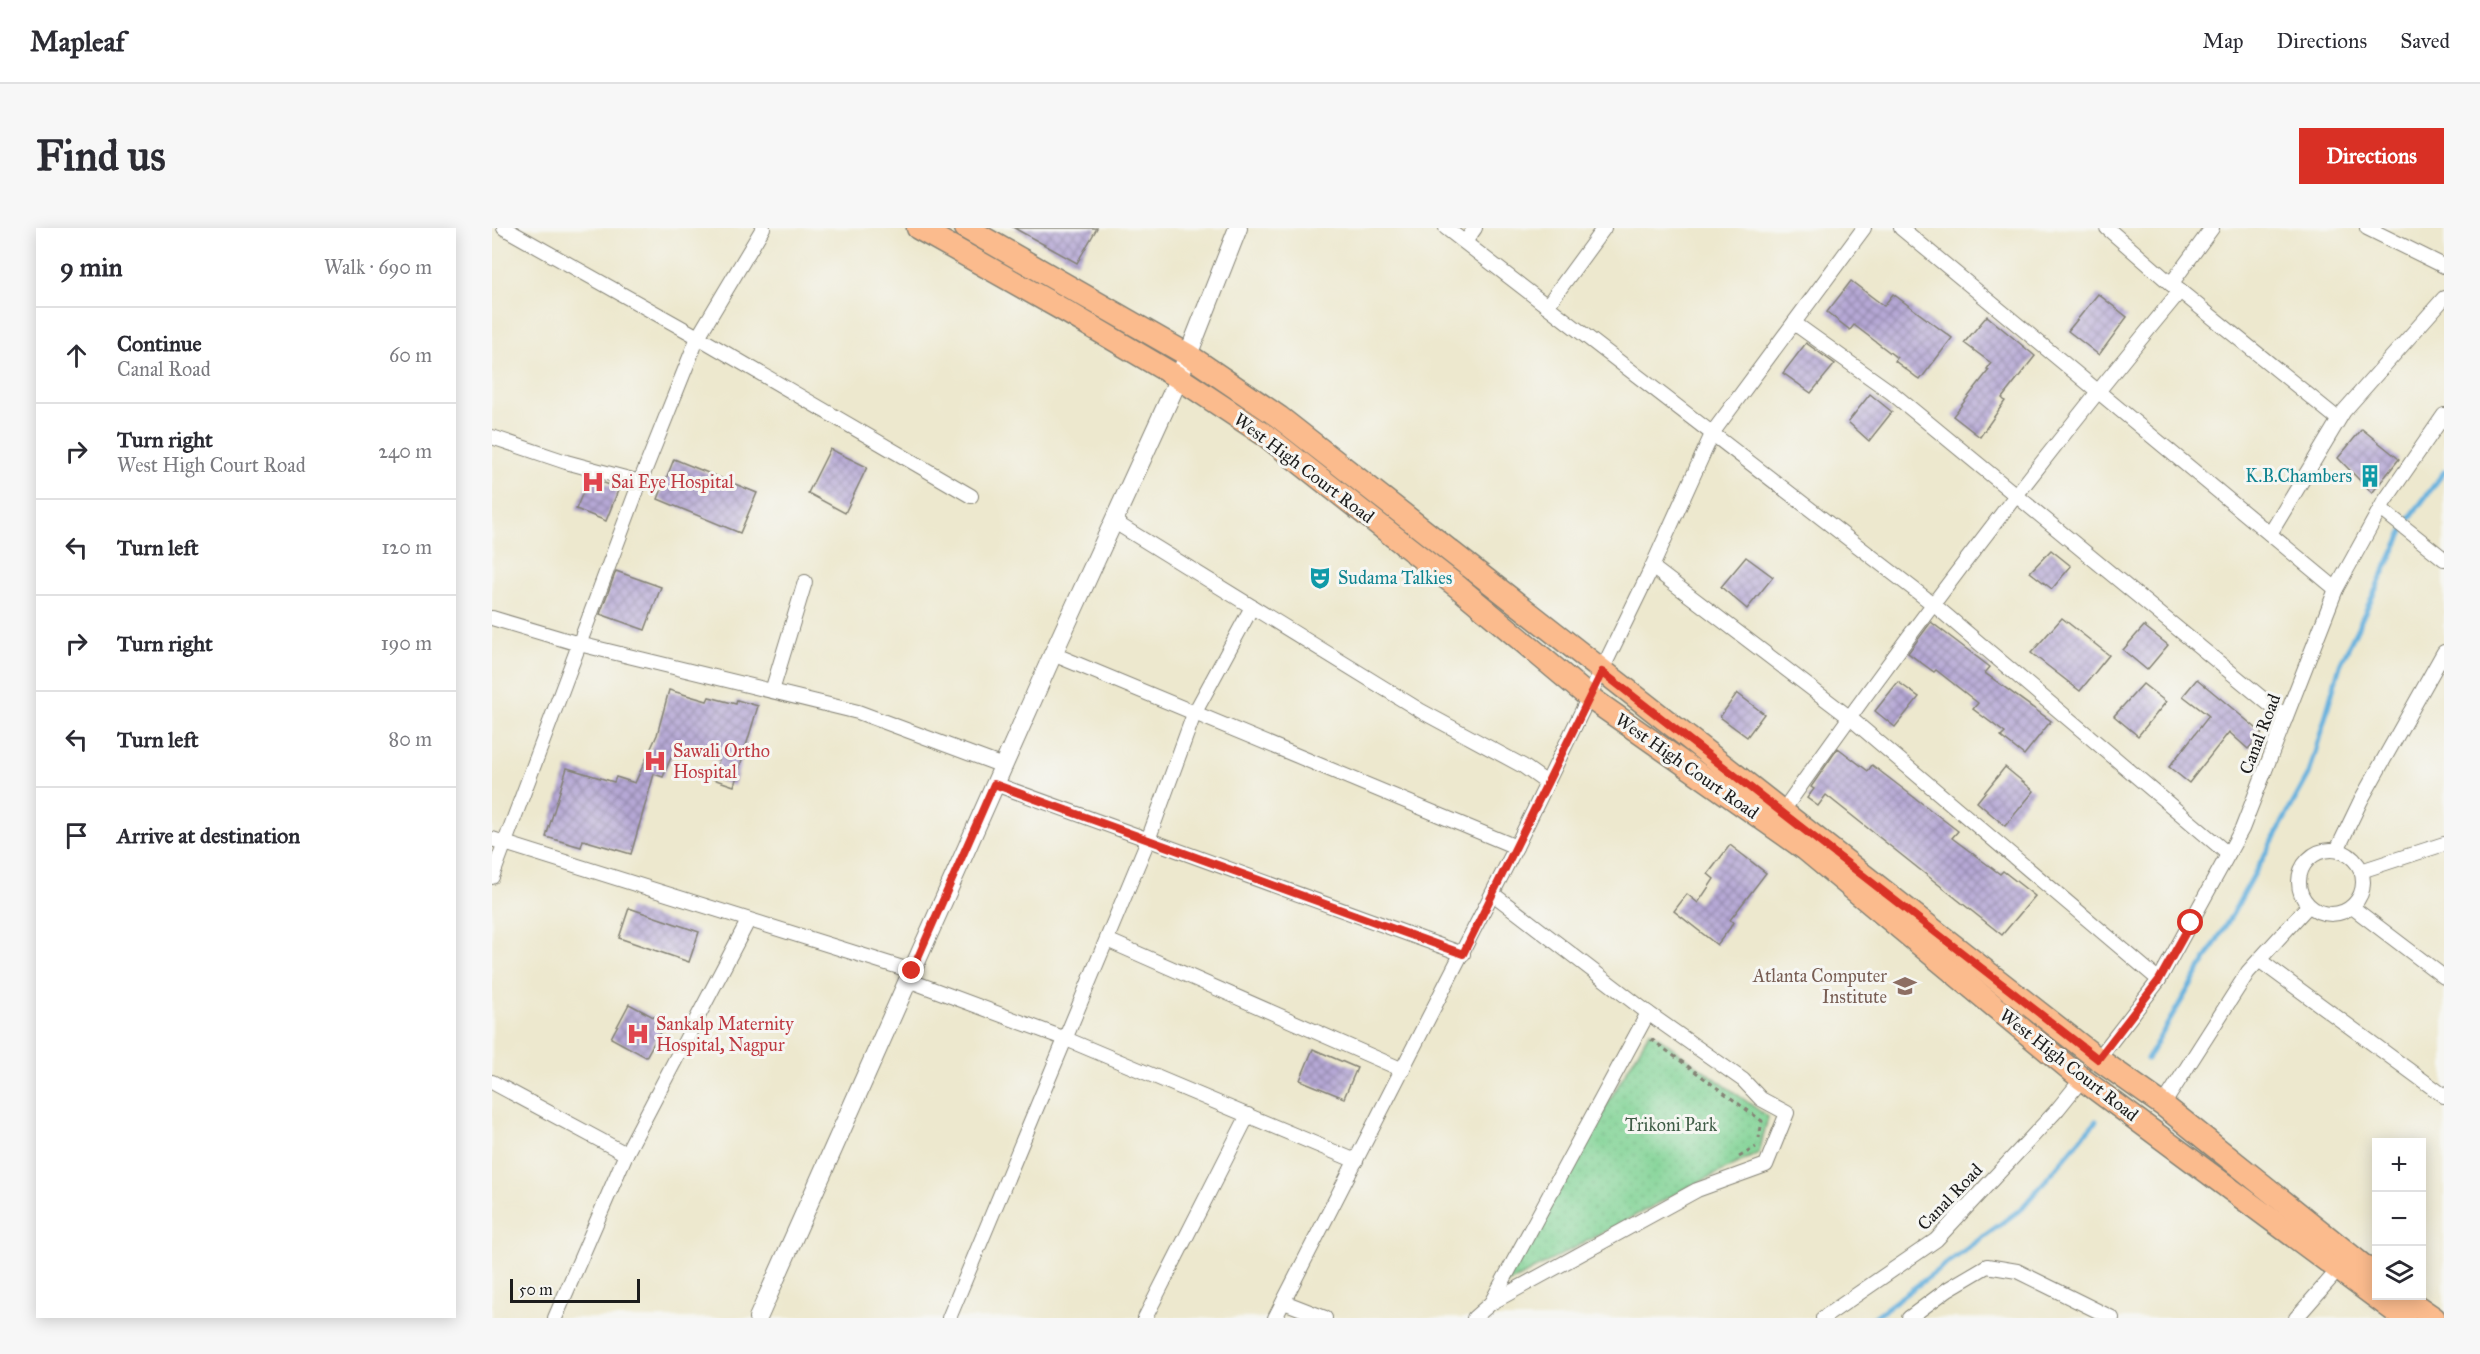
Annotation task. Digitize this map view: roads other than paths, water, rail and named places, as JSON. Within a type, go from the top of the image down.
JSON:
[{"type":"main road","name":"West High Court Road","points":[[918,228],[1179,378],[1265,435],[1458,587],[1589,697],[1805,849],[2082,1079],[2404,1318]]},
{"type":"main road","name":"West High Court Road","points":[[966,228],[1188,355],[1279,417],[2098,1059],[2163,1105],[2372,1273]]},
{"type":"main road","points":[[2408,1300],[2433,1318]]},
{"type":"street","points":[[504,228],[698,337],[971,496]]},
{"type":"street","points":[[492,877],[499,841],[579,644],[698,337],[763,228]]},
{"type":"street","points":[[758,1318],[1002,766],[1179,378],[1238,228]]},
{"type":"street","points":[[1446,228],[1933,604],[2228,854]]},
{"type":"street","points":[[1465,242],[1475,228]]},
{"type":"street","points":[[1546,306],[1604,228]]},
{"type":"street","points":[[1275,1318],[1493,894],[1652,567],[1713,432],[1864,228]]},
{"type":"street","points":[[1901,228],[2336,590]]},
{"type":"street","points":[[2107,228],[2175,288],[2338,419]]},
{"type":"street","points":[[1782,812],[1933,604],[2175,288],[2212,228]]},
{"type":"street","points":[[2367,228],[2444,266]]},
{"type":"street","points":[[2270,534],[2338,419],[2444,298]]},
{"type":"street","points":[[1794,323],[1892,393],[2286,718]]},
{"type":"street","name":"Canal Road","points":[[2098,1059],[2159,980],[2242,829],[2336,590],[2381,508],[2444,415]]},
{"type":"street","points":[[492,437],[566,462],[640,482]]},
{"type":"street","points":[[2381,508],[2444,559]]},
{"type":"street","points":[[1113,521],[1421,711],[1523,766],[1547,783]]},
{"type":"street","points":[[1652,567],[1849,717],[2159,980]]},
{"type":"street","points":[[772,691],[805,582]]},
{"type":"street","points":[[949,1318],[1148,840],[1194,714],[1252,607]]},
{"type":"street","points":[[492,618],[579,644],[858,712],[1002,766]]},
{"type":"street","points":[[2337,850],[2361,800],[2444,652]]},
{"type":"street","points":[[1053,654],[1516,847]]},
{"type":"street","points":[[994,784],[1463,954]]},
{"type":"street","points":[[499,841],[910,976],[1356,1161]]},
{"type":"street","points":[[2361,871],[2444,844]]},
{"type":"street","points":[[2337,850],[2356,861],[2361,871],[2362,890],[2352,907],[2335,915],[2316,912],[2302,898],[2299,888],[2302,867],[2316,853],[2337,850]]},
{"type":"street","points":[[1474,1318],[1491,1303],[1696,1190],[1766,1165],[1787,1113],[1761,1099],[1743,1080],[1648,1013],[1493,894]]},
{"type":"street","points":[[2163,1105],[2248,972],[2308,906]]},
{"type":"street","points":[[2352,907],[2444,977]]},
{"type":"street","points":[[555,1318],[626,1154],[748,921]]},
{"type":"street","points":[[1107,940],[1403,1070]]},
{"type":"street","points":[[2259,960],[2444,1096]]},
{"type":"street","points":[[1491,1303],[1648,1013]]},
{"type":"street","name":"Canal Road","points":[[1823,1318],[1936,1240],[2057,1110],[2082,1079]]},
{"type":"street","points":[[492,1082],[626,1154]]},
{"type":"street","points":[[1145,1318],[1248,1115]]},
{"type":"street","points":[[1909,1318],[1948,1289],[1987,1266],[2017,1271],[2112,1318]]},
{"type":"street","points":[[2296,1318],[2339,1269]]},
{"type":"street","points":[[1284,1302],[1325,1318]]},
{"type":"waterway","points":[[2147,1059],[2233,913],[2309,774],[2340,665],[2409,519],[2444,472]]},
{"type":"waterway","points":[[1873,1318],[2021,1209],[2096,1121]]},
{"type":"place","name":"K.B.Chambers","points":[[2370,476]]},
{"type":"place","name":"Sai Eye Hospital","points":[[593,482]]},
{"type":"place","name":"Sudama Talkies","points":[[1320,578]]},
{"type":"place","name":"Sawali Ortho Hospital","points":[[655,761]]},
{"type":"place","name":"Atlanta Computer Institute","points":[[1905,986]]},
{"type":"place","name":"Sankalp Maternity Hospital, Nagpur","points":[[638,1034]]},
{"type":"park label","name":"Trikoni Park","points":[[1671,1125]]}]
